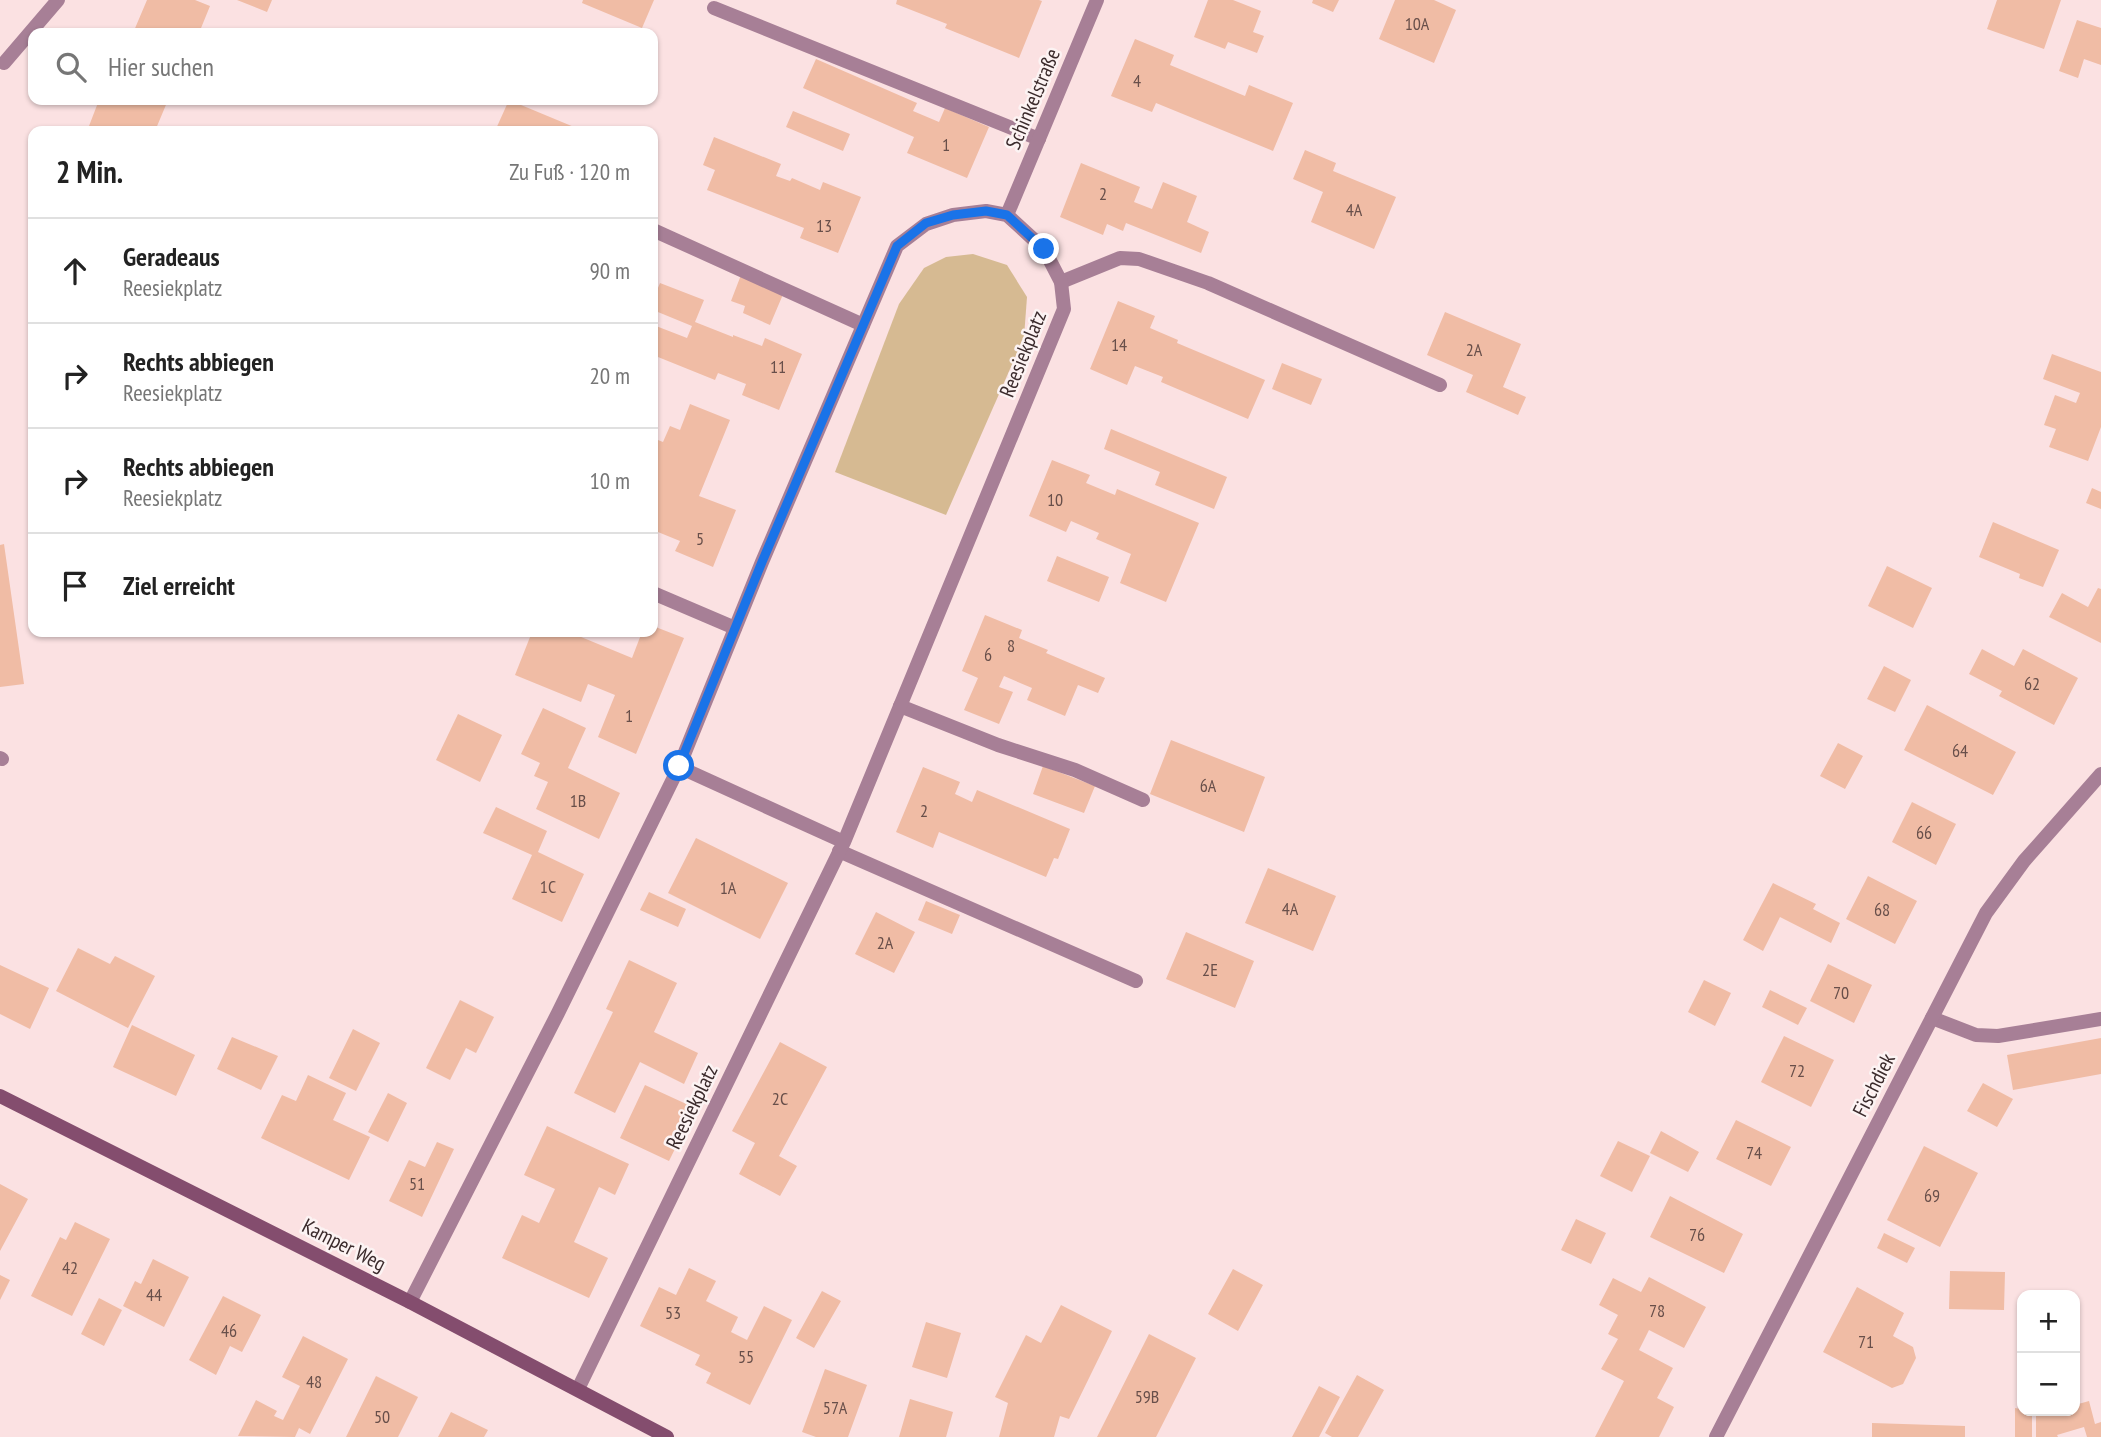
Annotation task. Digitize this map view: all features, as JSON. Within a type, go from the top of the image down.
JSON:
[{"type":"main road","name":"Kamper Weg","points":[[0,1096],[410,1302],[667,1437]]},
{"type":"street","points":[[34,28],[58,0]]},
{"type":"street","name":"Schinkelstraße","points":[[1007,215],[1097,0]]},
{"type":"street","points":[[714,8],[1039,139]]},
{"type":"street","points":[[4,63],[28,35]]},
{"type":"street","points":[[410,1302],[558,1013],[679,766],[897,246],[926,223],[953,215],[986,211],[1007,215]]},
{"type":"street","name":"Reesiekplatz","points":[[578,1390],[841,847],[1064,309],[1061,282],[1044,249],[1007,215]]},
{"type":"street","points":[[658,232],[863,325]]},
{"type":"street","points":[[1061,282],[1120,258],[1139,259],[1208,283],[1440,385]]},
{"type":"street","points":[[658,595],[735,628]]},
{"type":"street","points":[[900,706],[998,745],[1075,770],[1143,800]]},
{"type":"street","points":[[679,766],[841,847],[1136,981]]},
{"type":"street","name":"Fischdiek","points":[[1716,1437],[1986,913],[2024,861],[2101,774]]},
{"type":"street","points":[[1932,1018],[1976,1035],[1998,1036],[2101,1019]]},
{"type":"shaded area","points":[[973,254],[1007,265],[1027,297],[1024,337],[946,515],[835,472],[899,304],[924,268],[946,257]]},
{"type":"building","points":[[147,0],[195,0],[210,6],[201,28],[135,28]]},
{"type":"building","points":[[237,0],[272,0],[267,12]]},
{"type":"building","points":[[583,0],[654,0],[642,28],[582,3]]},
{"type":"building","points":[[897,0],[1042,1],[1019,58],[945,28],[947,24],[896,4]]},
{"type":"building","points":[[1208,0],[1233,0],[1261,11],[1253,32],[1264,36],[1257,53],[1228,42],[1225,49],[1194,37]]},
{"type":"building","points":[[1313,0],[1339,0],[1333,12],[1312,3]]},
{"type":"building","points":[[1395,0],[1434,0],[1456,10],[1434,63],[1379,39]]},
{"type":"building","points":[[1997,0],[2061,0],[2044,49],[1987,29]]},
{"type":"building","points":[[2077,20],[2101,28],[2101,65],[2084,59],[2078,78],[2059,71]]},
{"type":"building","points":[[1135,39],[1174,55],[1170,65],[1245,96],[1249,85],[1293,103],[1273,151],[1156,103],[1152,112],[1111,96]]},
{"type":"building","points":[[816,59],[917,103],[913,111],[939,122],[945,108],[989,127],[967,178],[907,153],[914,137],[803,88]]},
{"type":"building","points":[[97,105],[166,105],[157,126],[89,126]]},
{"type":"building","points":[[507,105],[521,105],[572,126],[497,126]]},
{"type":"building","points":[[793,111],[850,134],[843,151],[786,127]]},
{"type":"building","points":[[714,137],[781,164],[776,176],[790,181],[792,178],[820,190],[823,182],[861,197],[838,253],[800,238],[804,228],[707,190],[715,170],[703,165]]},
{"type":"building","points":[[1305,150],[1336,163],[1333,171],[1396,197],[1374,249],[1311,222],[1323,192],[1293,179]]},
{"type":"building","points":[[1081,163],[1140,187],[1134,202],[1152,209],[1163,182],[1197,196],[1187,222],[1209,232],[1201,253],[1126,223],[1123,231],[1107,224],[1103,235],[1060,217]]},
{"type":"building","points":[[741,275],[784,292],[770,325],[743,313],[745,306],[731,301]]},
{"type":"building","points":[[660,283],[704,300],[695,322],[762,346],[765,338],[802,354],[779,410],[742,395],[746,384],[718,373],[715,380],[658,357],[658,327],[687,338],[692,326],[658,312]]},
{"type":"building","points":[[1118,301],[1155,316],[1150,328],[1178,340],[1177,343],[1265,380],[1248,419],[1161,382],[1163,377],[1135,366],[1127,385],[1090,369]]},
{"type":"building","points":[[1445,312],[1521,344],[1503,387],[1526,397],[1518,415],[1466,392],[1473,375],[1427,355]]},
{"type":"building","points":[[2052,354],[2101,372],[2101,427],[2088,461],[2049,447],[2056,429],[2044,425],[2055,395],[2076,403],[2080,393],[2043,379]]},
{"type":"building","points":[[1282,363],[1322,379],[1311,405],[1272,389]]},
{"type":"building","points":[[690,404],[730,420],[699,496],[736,510],[713,567],[675,551],[680,541],[658,532],[658,440],[663,442],[670,426],[680,430]]},
{"type":"building","points":[[1111,429],[1227,477],[1214,509],[1155,485],[1160,472],[1104,449]]},
{"type":"building","points":[[1052,460],[1090,475],[1086,483],[1115,495],[1117,489],[1199,523],[1166,602],[1120,583],[1131,554],[1096,539],[1099,533],[1071,521],[1066,532],[1029,516]]},
{"type":"building","points":[[2092,488],[2101,492],[2101,509],[2086,503]]},
{"type":"building","points":[[1993,522],[2059,550],[2043,587],[1979,557]]},
{"type":"building","points":[[4,544],[24,684],[0,687],[0,545]]},
{"type":"building","points":[[1057,556],[1109,577],[1099,602],[1047,581]]},
{"type":"building","points":[[1887,566],[1932,588],[1913,628],[1868,606]]},
{"type":"building","points":[[2098,588],[2101,589],[2101,643],[2049,617],[2062,593],[2088,607]]},
{"type":"building","points":[[985,615],[1022,630],[1019,638],[1048,650],[1046,653],[1105,678],[1098,693],[1078,685],[1065,716],[1027,700],[1032,688],[1004,676],[999,687],[1013,692],[999,724],[964,710],[978,678],[962,671]]},
{"type":"building","points":[[658,628],[684,638],[636,754],[598,737],[615,695],[588,684],[581,702],[515,675],[530,637],[581,637],[632,658],[640,637],[658,637]]},
{"type":"building","points":[[1982,649],[2014,666],[2023,649],[2078,678],[2054,725],[1999,696],[2002,691],[1969,674]]},
{"type":"building","points":[[1884,666],[1911,680],[1895,712],[1867,699]]},
{"type":"building","points":[[1927,705],[2016,752],[1993,795],[1904,750]]},
{"type":"building","points":[[543,708],[586,728],[568,768],[620,793],[599,839],[536,809],[548,782],[534,776],[540,763],[521,754]]},
{"type":"building","points":[[458,714],[502,735],[480,782],[436,760]]},
{"type":"building","points":[[1171,740],[1265,777],[1244,832],[1150,794]]},
{"type":"building","points":[[1838,743],[1863,756],[1845,789],[1820,776]]},
{"type":"building","points":[[1043,766],[1095,786],[1084,813],[1033,794]]},
{"type":"building","points":[[923,767],[960,782],[955,794],[972,802],[977,790],[1070,829],[1058,859],[1054,858],[1046,877],[939,832],[933,848],[896,832]]},
{"type":"building","points":[[1912,802],[1956,824],[1936,865],[1892,842]]},
{"type":"building","points":[[496,807],[547,831],[538,852],[584,874],[562,922],[512,899],[532,855],[483,833]]},
{"type":"building","points":[[696,838],[788,883],[760,939],[668,893]]},
{"type":"building","points":[[1268,868],[1336,896],[1313,951],[1245,923]]},
{"type":"building","points":[[1868,876],[1917,901],[1895,944],[1846,919]]},
{"type":"building","points":[[1773,883],[1816,904],[1813,909],[1840,923],[1831,943],[1780,917],[1763,951],[1743,940]]},
{"type":"building","points":[[649,892],[686,909],[678,927],[640,910]]},
{"type":"building","points":[[926,901],[960,915],[952,934],[918,920]]},
{"type":"building","points":[[876,912],[915,932],[894,973],[855,954]]},
{"type":"building","points":[[1186,932],[1254,961],[1235,1008],[1166,979]]},
{"type":"building","points":[[78,948],[110,964],[115,956],[155,976],[128,1028],[56,991]]},
{"type":"building","points":[[629,960],[677,983],[654,1032],[698,1053],[684,1084],[640,1062],[615,1113],[574,1093],[613,1012],[606,1009]]},
{"type":"building","points":[[1828,964],[1872,985],[1854,1023],[1810,1001]]},
{"type":"building","points":[[0,965],[49,988],[30,1029],[0,1014]]},
{"type":"building","points":[[1704,980],[1731,993],[1715,1026],[1688,1012]]},
{"type":"building","points":[[1770,990],[1807,1008],[1798,1025],[1762,1007]]},
{"type":"building","points":[[460,1000],[494,1017],[476,1053],[466,1048],[450,1080],[426,1068]]},
{"type":"building","points":[[132,1025],[195,1055],[176,1096],[113,1067]]},
{"type":"building","points":[[353,1029],[380,1043],[356,1091],[329,1078]]},
{"type":"building","points":[[1784,1036],[1834,1060],[1811,1107],[1761,1082]]},
{"type":"building","points":[[232,1037],[278,1056],[261,1090],[217,1069]]},
{"type":"building","points":[[2101,1038],[2101,1074],[2013,1090],[2007,1055]]},
{"type":"building","points":[[780,1042],[827,1067],[779,1156],[797,1166],[780,1196],[739,1174],[755,1143],[732,1131]]},
{"type":"building","points":[[308,1075],[346,1093],[333,1120],[370,1137],[349,1180],[261,1138],[282,1095],[296,1101]]},
{"type":"building","points":[[1983,1083],[2013,1099],[1997,1127],[1967,1111]]},
{"type":"building","points":[[645,1085],[695,1108],[669,1161],[620,1138]]},
{"type":"building","points":[[388,1093],[407,1103],[388,1142],[368,1132]]},
{"type":"building","points":[[1736,1120],[1791,1147],[1771,1186],[1716,1159]]},
{"type":"building","points":[[547,1126],[629,1164],[615,1195],[599,1187],[574,1242],[608,1258],[589,1298],[502,1258],[522,1215],[539,1223],[555,1189],[524,1175]]},
{"type":"building","points":[[1661,1131],[1699,1152],[1688,1172],[1650,1153]]},
{"type":"building","points":[[1618,1141],[1650,1156],[1632,1192],[1600,1176]]},
{"type":"building","points":[[437,1142],[454,1149],[422,1217],[389,1201],[409,1160],[425,1167]]},
{"type":"building","points":[[1924,1146],[1978,1173],[1940,1247],[1887,1220]]},
{"type":"building","points":[[0,1184],[28,1199],[0,1251]]},
{"type":"building","points":[[1670,1196],[1743,1234],[1724,1273],[1650,1237]]},
{"type":"building","points":[[1576,1219],[1606,1233],[1591,1264],[1561,1250]]},
{"type":"building","points":[[75,1222],[110,1239],[72,1316],[31,1296],[60,1237],[66,1240]]},
{"type":"building","points":[[1884,1233],[1915,1248],[1907,1263],[1877,1248]]},
{"type":"building","points":[[153,1259],[189,1277],[164,1327],[123,1306],[135,1281],[141,1284]]},
{"type":"building","points":[[689,1268],[716,1281],[706,1301],[738,1317],[731,1332],[747,1340],[764,1306],[792,1320],[750,1405],[706,1383],[711,1373],[695,1365],[700,1355],[640,1326],[659,1287],[676,1295]]},
{"type":"building","points":[[1233,1269],[1263,1285],[1238,1331],[1208,1314]]},
{"type":"building","points":[[1950,1271],[2005,1272],[2004,1310],[1949,1309]]},
{"type":"building","points":[[0,1275],[10,1280],[0,1300]]},
{"type":"building","points":[[1649,1277],[1706,1307],[1684,1348],[1649,1330],[1639,1350],[1673,1368],[1657,1398],[1674,1407],[1659,1437],[1595,1437],[1624,1381],[1601,1369],[1618,1339],[1608,1334],[1618,1315],[1599,1305],[1613,1278],[1641,1292]]},
{"type":"building","points":[[1857,1287],[1904,1313],[1893,1336],[1913,1347],[1916,1358],[1903,1384],[1892,1388],[1823,1352]]},
{"type":"building","points":[[822,1291],[841,1301],[814,1348],[796,1338]]},
{"type":"building","points":[[223,1296],[261,1315],[242,1352],[230,1346],[216,1375],[189,1360]]},
{"type":"building","points":[[99,1298],[122,1310],[104,1346],[81,1334]]},
{"type":"building","points":[[1061,1305],[1112,1331],[1069,1419],[1060,1416],[1054,1437],[999,1437],[1008,1403],[995,1397],[1026,1335],[1041,1343]]},
{"type":"building","points":[[926,1322],[961,1333],[947,1378],[912,1367]]},
{"type":"building","points":[[1149,1334],[1196,1358],[1156,1437],[1097,1437]]},
{"type":"building","points":[[303,1336],[348,1359],[310,1434],[299,1428],[295,1437],[238,1436],[256,1400],[277,1411],[274,1416],[283,1420],[300,1386],[282,1377]]},
{"type":"building","points":[[825,1369],[867,1385],[848,1437],[816,1437],[802,1432]]},
{"type":"building","points":[[1357,1375],[1384,1390],[1358,1437],[1332,1437],[1325,1433]]},
{"type":"building","points":[[376,1376],[418,1397],[398,1437],[346,1437]]},
{"type":"building","points":[[1319,1386],[1340,1397],[1319,1437],[1292,1437]]},
{"type":"building","points":[[910,1399],[953,1412],[946,1437],[899,1437]]},
{"type":"building","points":[[2089,1401],[2095,1424],[2101,1422],[2101,1437],[2087,1437],[2084,1427],[2057,1435],[2058,1437],[2036,1437],[2036,1416],[2080,1416],[2080,1404]]},
{"type":"building","points":[[2015,1408],[2017,1416],[2032,1416],[2032,1437],[2015,1437]]},
{"type":"building","points":[[451,1412],[488,1430],[484,1437],[438,1437]]},
{"type":"building","points":[[1872,1423],[1965,1426],[1965,1437],[1872,1437]]},
{"type":"route","points":[[679,766],[762,562],[897,246],[926,223],[953,215],[986,211],[1007,215],[1044,249]]}]
